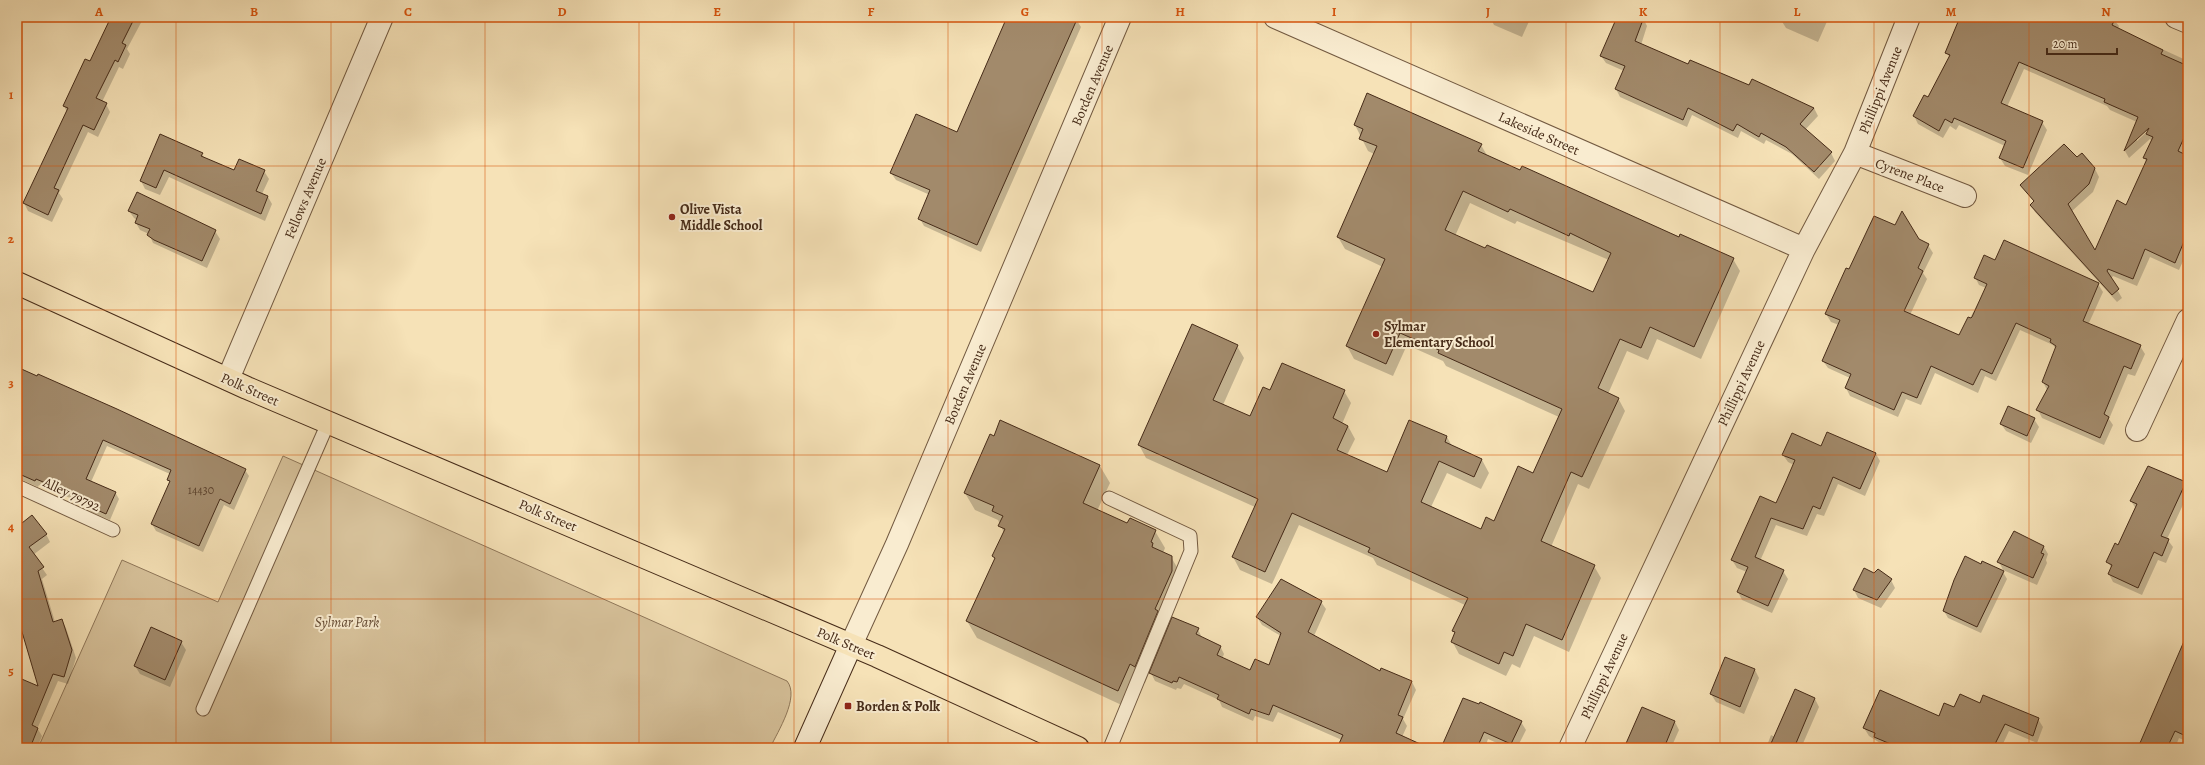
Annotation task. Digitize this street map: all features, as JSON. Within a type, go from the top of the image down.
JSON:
[{"type":"main road","name":"Polk Street","points":[[17,283],[228,380],[851,645],[947,687],[1078,748]]},
{"type":"street","name":"Fellows Avenue","points":[[228,380],[382,17]]},
{"type":"street","name":"Borden Avenue","points":[[805,748],[897,544],[1120,17]]},
{"type":"street","name":"Lakeside Street","points":[[1275,17],[1804,249]]},
{"type":"street","name":"Phillippi Avenue","points":[[1570,748],[1804,249],[1855,153],[1909,17]]},
{"type":"street","points":[[2176,17],[2188,22]]},
{"type":"street","name":"Cyrene Place","points":[[1855,153],[1965,196]]},
{"type":"street","points":[[2137,430],[2188,320]]},
{"type":"lane","points":[[202,709],[328,423]]},
{"type":"lane","name":"Alley 79792","points":[[17,486],[113,530]]},
{"type":"lane","points":[[1108,498],[1190,536],[1191,551],[1110,748]]},
{"type":"green space","name":"Sylmar Park","points":[[283,456],[787,681],[791,696],[789,705],[782,724],[770,748],[38,748],[122,560],[218,602]]},
{"type":"building","points":[[111,17],[135,17],[122,43],[126,45],[118,62],[115,60],[96,98],[107,103],[94,130],[83,125],[54,188],[59,190],[48,215],[23,203],[68,108],[63,106],[85,59],[90,61]]},
{"type":"building","points":[[1007,17],[1078,17],[977,245],[918,219],[930,190],[890,173],[916,114],[957,132]]},
{"type":"building","points":[[1617,17],[1644,17],[1635,41],[1688,64],[1690,60],[1749,85],[1752,79],[1814,108],[1800,124],[1832,152],[1814,172],[1786,147],[1761,133],[1759,137],[1737,124],[1733,131],[1688,108],[1683,120],[1615,89],[1625,66],[1600,56]]},
{"type":"building","points":[[1960,17],[2116,17],[2112,25],[2163,50],[2161,54],[2188,66],[2188,129],[2178,151],[2188,156],[2188,232],[2175,263],[2145,249],[2133,279],[2108,269],[2107,271],[2119,289],[2112,295],[2030,205],[2034,201],[2020,185],[2064,144],[2077,157],[2082,153],[2095,168],[2089,184],[2068,204],[2095,250],[2117,200],[2126,205],[2147,159],[2143,158],[2153,137],[2146,134],[2149,128],[2124,151],[2138,117],[2104,102],[2105,99],[2019,62],[2001,103],[2043,121],[2023,168],[1999,158],[2006,141],[1954,118],[1952,123],[1945,119],[1939,131],[1913,116],[1924,95],[1928,97],[1950,55],[1945,53]]},
{"type":"building","points":[[1367,93],[1482,144],[1478,151],[1520,170],[1522,166],[1679,237],[1680,234],[1734,258],[1694,347],[1650,327],[1641,348],[1620,339],[1598,388],[1619,398],[1582,477],[1571,472],[1541,541],[1595,565],[1562,640],[1526,624],[1513,656],[1504,652],[1499,664],[1451,642],[1455,632],[1452,631],[1468,598],[1368,552],[1370,548],[1292,513],[1265,572],[1232,557],[1258,499],[1138,445],[1192,324],[1238,345],[1213,400],[1250,416],[1263,387],[1270,390],[1282,363],[1345,390],[1333,418],[1348,426],[1337,450],[1387,472],[1409,420],[1447,436],[1445,442],[1482,459],[1474,477],[1439,461],[1421,502],[1481,529],[1486,517],[1494,521],[1518,466],[1533,473],[1562,409],[1438,353],[1439,350],[1400,333],[1386,364],[1346,346],[1385,259],[1337,237],[1377,146],[1359,139],[1363,129],[1354,125]],"holes":[[[1463,191],[1508,212],[1510,209],[1569,236],[1570,233],[1611,253],[1593,292],[1487,245],[1485,248],[1445,230]]]},
{"type":"building","points":[[160,134],[203,153],[201,156],[234,170],[239,159],[265,170],[256,191],[268,196],[261,214],[164,170],[156,188],[140,181]]},
{"type":"building","points":[[137,192],[216,230],[202,261],[154,240],[147,235],[150,229],[135,223],[138,215],[128,211]]},
{"type":"building","points":[[1902,211],[1919,239],[1929,244],[1918,268],[1923,271],[1904,311],[1959,335],[1968,317],[1972,317],[1987,284],[1974,278],[1984,255],[1995,260],[2004,240],[2099,283],[2083,321],[2141,345],[2131,369],[2124,366],[2104,414],[2109,417],[2100,438],[2036,410],[2049,386],[2042,382],[2056,346],[2050,342],[2051,339],[2016,323],[1992,374],[1981,369],[1973,385],[1931,366],[1917,398],[1902,392],[1894,410],[1845,388],[1851,374],[1822,361],[1840,320],[1825,314],[1846,268],[1849,269],[1874,216],[1895,225]]},
{"type":"building","points":[[17,367],[37,376],[38,374],[117,409],[246,469],[230,504],[220,499],[199,546],[151,524],[170,481],[167,480],[171,470],[103,440],[86,479],[116,492],[106,514],[86,505],[88,501],[36,479],[35,481],[17,473]]},
{"type":"building","points":[[2008,406],[2035,418],[2027,436],[2000,424]]},
{"type":"building","points":[[1000,420],[1100,465],[1083,503],[1127,523],[1130,518],[1156,530],[1151,542],[1153,543],[1152,547],[1172,556],[1172,571],[1155,609],[1158,611],[1135,667],[1130,664],[1118,691],[966,621],[995,558],[992,556],[1005,529],[998,526],[1003,516],[992,511],[994,506],[964,493],[990,434],[994,436]]},
{"type":"building","points":[[1827,432],[1876,453],[1860,489],[1833,477],[1820,509],[1813,506],[1803,529],[1771,518],[1755,557],[1784,570],[1768,606],[1737,592],[1748,567],[1731,560],[1760,496],[1776,503],[1795,460],[1782,455],[1792,433],[1821,446]]},
{"type":"building","points":[[2148,466],[2186,482],[2161,536],[2169,539],[2162,556],[2154,552],[2138,588],[2108,574],[2112,565],[2106,562],[2115,543],[2118,545],[2137,504],[2130,501]]},
{"type":"building","points":[[32,515],[47,534],[29,547],[44,567],[38,571],[53,622],[62,619],[72,650],[64,677],[53,674],[32,725],[38,728],[30,748],[17,748],[17,677],[38,686],[17,615],[17,527]]},
{"type":"building","points":[[2014,531],[2044,546],[2041,553],[2044,554],[2033,578],[1997,562]]},
{"type":"building","points":[[1965,556],[1981,564],[1982,561],[2004,571],[1977,627],[1943,611],[1954,580]]},
{"type":"building","points":[[1864,568],[1874,573],[1878,569],[1892,579],[1877,600],[1853,590]]},
{"type":"building","points":[[1281,579],[1322,601],[1308,632],[1380,671],[1381,668],[1412,681],[1398,715],[1403,717],[1396,733],[1429,748],[1337,748],[1343,735],[1273,705],[1269,715],[1251,709],[1249,714],[1217,699],[1219,695],[1179,677],[1177,682],[1173,681],[1172,683],[1149,673],[1172,617],[1199,628],[1196,634],[1221,646],[1217,655],[1250,670],[1255,659],[1269,665],[1281,633],[1256,617]]},
{"type":"building","points":[[151,627],[182,641],[165,680],[134,666]]},
{"type":"building","points":[[2188,632],[2188,737],[2175,731],[2167,748],[2152,748],[2140,743]]},
{"type":"building","points":[[1725,657],[1755,669],[1740,707],[1710,694]]},
{"type":"building","points":[[1795,689],[1815,698],[1794,748],[1769,748]]},
{"type":"building","points":[[1880,690],[1939,716],[1944,703],[1954,707],[1960,694],[1980,703],[1983,695],[2039,718],[2033,736],[2005,724],[1993,748],[1900,748],[1874,737],[1875,733],[1863,728]]},
{"type":"building","points":[[1463,698],[1479,704],[1480,702],[1522,721],[1511,744],[1484,732],[1477,748],[1441,748]]},
{"type":"building","points":[[1642,707],[1675,721],[1664,748],[1624,748]]},
{"type":"place","name":"Olive Vista Middle School","points":[[672,217]]},
{"type":"place","name":"Sylmar Elementary School","points":[[1376,334]]},
{"type":"place","name":"Borden & Polk","points":[[848,706]]}]
